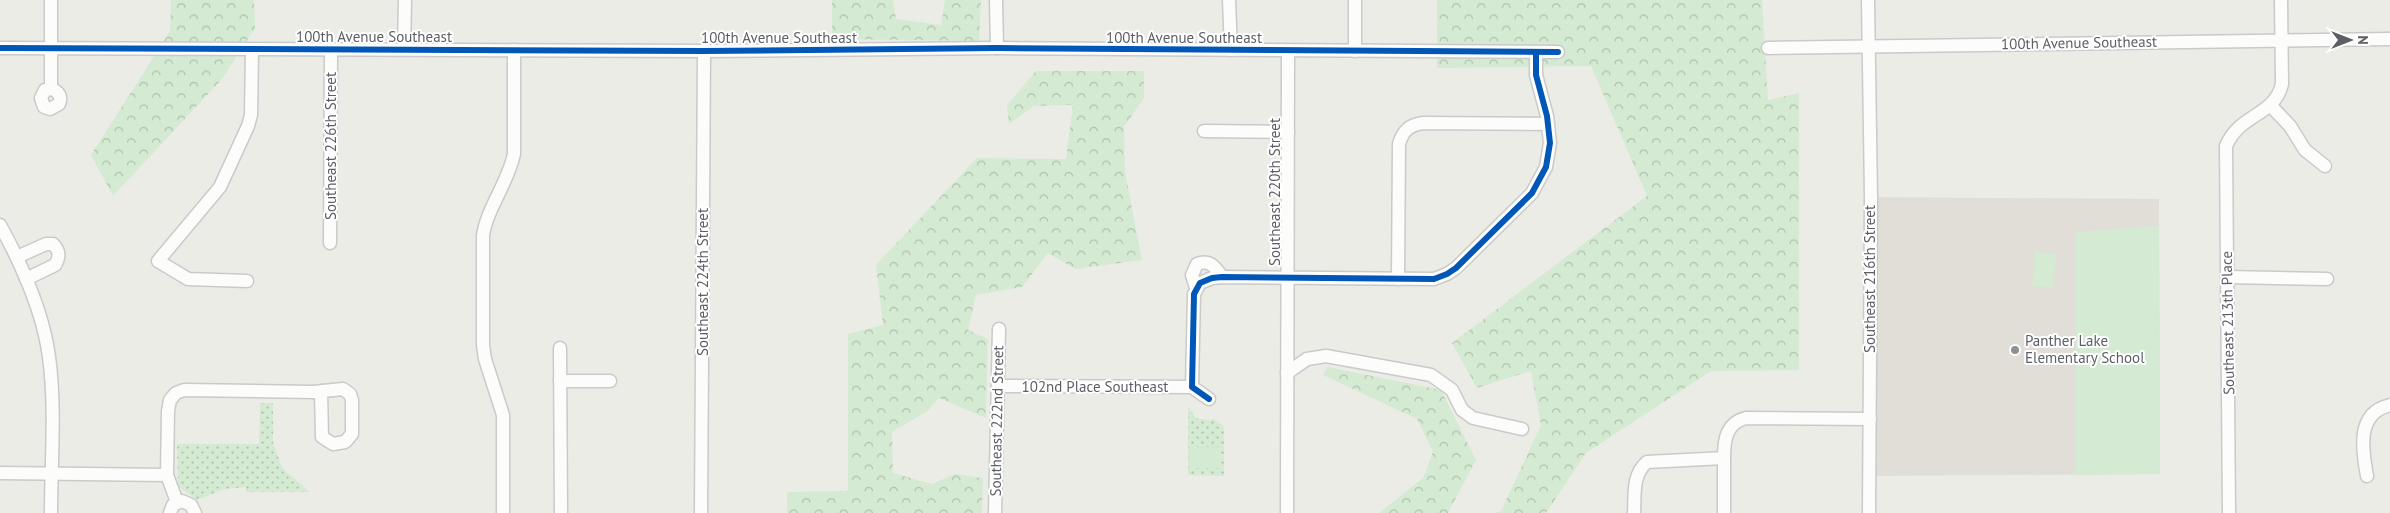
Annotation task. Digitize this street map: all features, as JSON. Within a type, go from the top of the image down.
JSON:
[{"type":"street","points":[[51,0],[51,88]]},
{"type":"street","points":[[404,50],[405,0]]},
{"type":"street","points":[[996,0],[997,48]]},
{"type":"street","points":[[1229,0],[1231,50]]},
{"type":"street","points":[[1354,51],[1355,0]]},
{"type":"street","name":"Southeast 216th Street","points":[[1868,0],[1869,513]]},
{"type":"street","points":[[2281,0],[2282,84],[2280,95],[2270,106],[2290,126],[2305,150],[2325,166]]},
{"type":"street","name":"100th Avenue Southeast","points":[[1768,48],[1869,45],[2390,40]]},
{"type":"street","name":"100th Avenue Southeast","points":[[0,48],[704,51],[997,48],[1558,52]]},
{"type":"street","points":[[247,281],[188,279],[158,261],[220,187],[248,126],[251,115],[252,50]]},
{"type":"street","name":"Southeast 226th Street","points":[[330,243],[331,50]]},
{"type":"street","points":[[504,513],[503,415],[484,359],[483,236],[486,221],[511,169],[514,154],[514,50]]},
{"type":"street","name":"Southeast 224th Street","points":[[701,513],[704,51]]},
{"type":"street","name":"Southeast 220th Street","points":[[1287,513],[1288,51]]},
{"type":"street","points":[[1200,284],[1222,276],[1434,279],[1447,274],[1538,186],[1548,156],[1550,143],[1548,124],[1536,75],[1536,52]]},
{"type":"street","name":"Southeast 213th Place","points":[[2229,513],[2226,146],[2231,134],[2241,124],[2270,106]]},
{"type":"street","points":[[1398,279],[1399,144],[1402,135],[1414,125],[1424,123],[1548,124]]},
{"type":"street","points":[[1204,131],[1288,132]]},
{"type":"street","points":[[1,230],[26,279],[49,356],[52,388],[51,513]]},
{"type":"street","points":[[16,258],[46,244],[53,244],[58,249],[59,255],[55,265],[26,279]]},
{"type":"street","points":[[1208,400],[1192,387],[1200,284],[1192,274],[1197,264],[1206,262],[1213,264],[1222,276]]},
{"type":"street","points":[[2228,277],[2326,279]]},
{"type":"street","name":"Southeast 222nd Street","points":[[995,513],[999,329]]},
{"type":"street","points":[[560,348],[561,513]]},
{"type":"street","points":[[1287,373],[1307,359],[1326,356],[1431,375],[1452,390],[1462,410],[1473,418],[1522,429]]},
{"type":"street","points":[[560,381],[610,381]]},
{"type":"street","name":"102nd Place Southeast","points":[[998,386],[1192,387]]},
{"type":"street","points":[[195,513],[194,509],[187,502],[174,508],[167,475],[168,411],[170,400],[176,394],[184,390],[321,391]]},
{"type":"street","points":[[2367,476],[2363,436],[2365,425],[2370,416],[2380,408],[2390,405]]},
{"type":"street","points":[[1724,513],[1726,434],[1737,421],[1746,418],[1870,419]]},
{"type":"street","points":[[1634,513],[1636,478],[1647,462],[1724,458]]},
{"type":"street","points":[[0,473],[167,475]]},
{"type":"shaded area","name":"Panther Lake Elementary School","points":[[1871,197],[2159,199],[2160,474],[1870,476]]},
{"type":"green space","points":[[171,0],[254,0],[255,28],[222,79],[113,196],[91,155],[170,31]]},
{"type":"green space","points":[[832,0],[893,0],[896,19],[941,25],[945,0],[981,0],[979,41],[832,39]]},
{"type":"green space","points":[[1437,0],[1762,0],[1768,100],[1799,93],[1799,370],[1711,371],[1586,453],[1546,513],[1497,513],[1501,511],[1541,425],[1531,371],[1477,388],[1452,343],[1647,196],[1591,66],[1437,68]]},
{"type":"green space","points":[[1036,71],[1144,71],[1144,98],[1124,127],[1125,172],[1142,260],[1075,269],[1048,253],[1022,287],[976,295],[968,330],[988,339],[986,418],[939,398],[926,412],[892,432],[893,473],[932,484],[955,474],[983,478],[982,513],[787,513],[787,492],[848,491],[848,334],[883,325],[876,265],[977,158],[1066,159],[1073,105],[1034,106],[1009,124],[1007,105]]},
{"type":"green space","points":[[2159,226],[2160,474],[2076,475],[2076,232]]},
{"type":"green space","points":[[2035,252],[2056,254],[2053,288],[2032,286]]},
{"type":"green space","points":[[1328,367],[1441,390],[1476,460],[1448,513],[1379,513],[1423,478],[1433,452],[1417,419],[1323,375]]},
{"type":"green space","points":[[260,403],[273,403],[273,442],[282,468],[310,492],[246,492],[246,487],[225,489],[197,500],[178,486],[177,444],[259,444]]},
{"type":"green space","points":[[1188,407],[1196,418],[1214,419],[1224,426],[1224,476],[1188,475]]},
{"type":"green space","points":[[1189,447],[1221,447],[1221,468],[1189,468]]},
{"type":"cycle path","points":[[0,48],[704,51],[997,48],[1558,52]]},
{"type":"cycle path","points":[[1209,399],[1192,387],[1194,294],[1200,283],[1212,278],[1222,277],[1434,279],[1456,268],[1532,193],[1546,167],[1550,143],[1547,116],[1536,75],[1536,52]]},
{"type":"place","name":"Panther Lake Elementary School","points":[[2015,350]]}]
